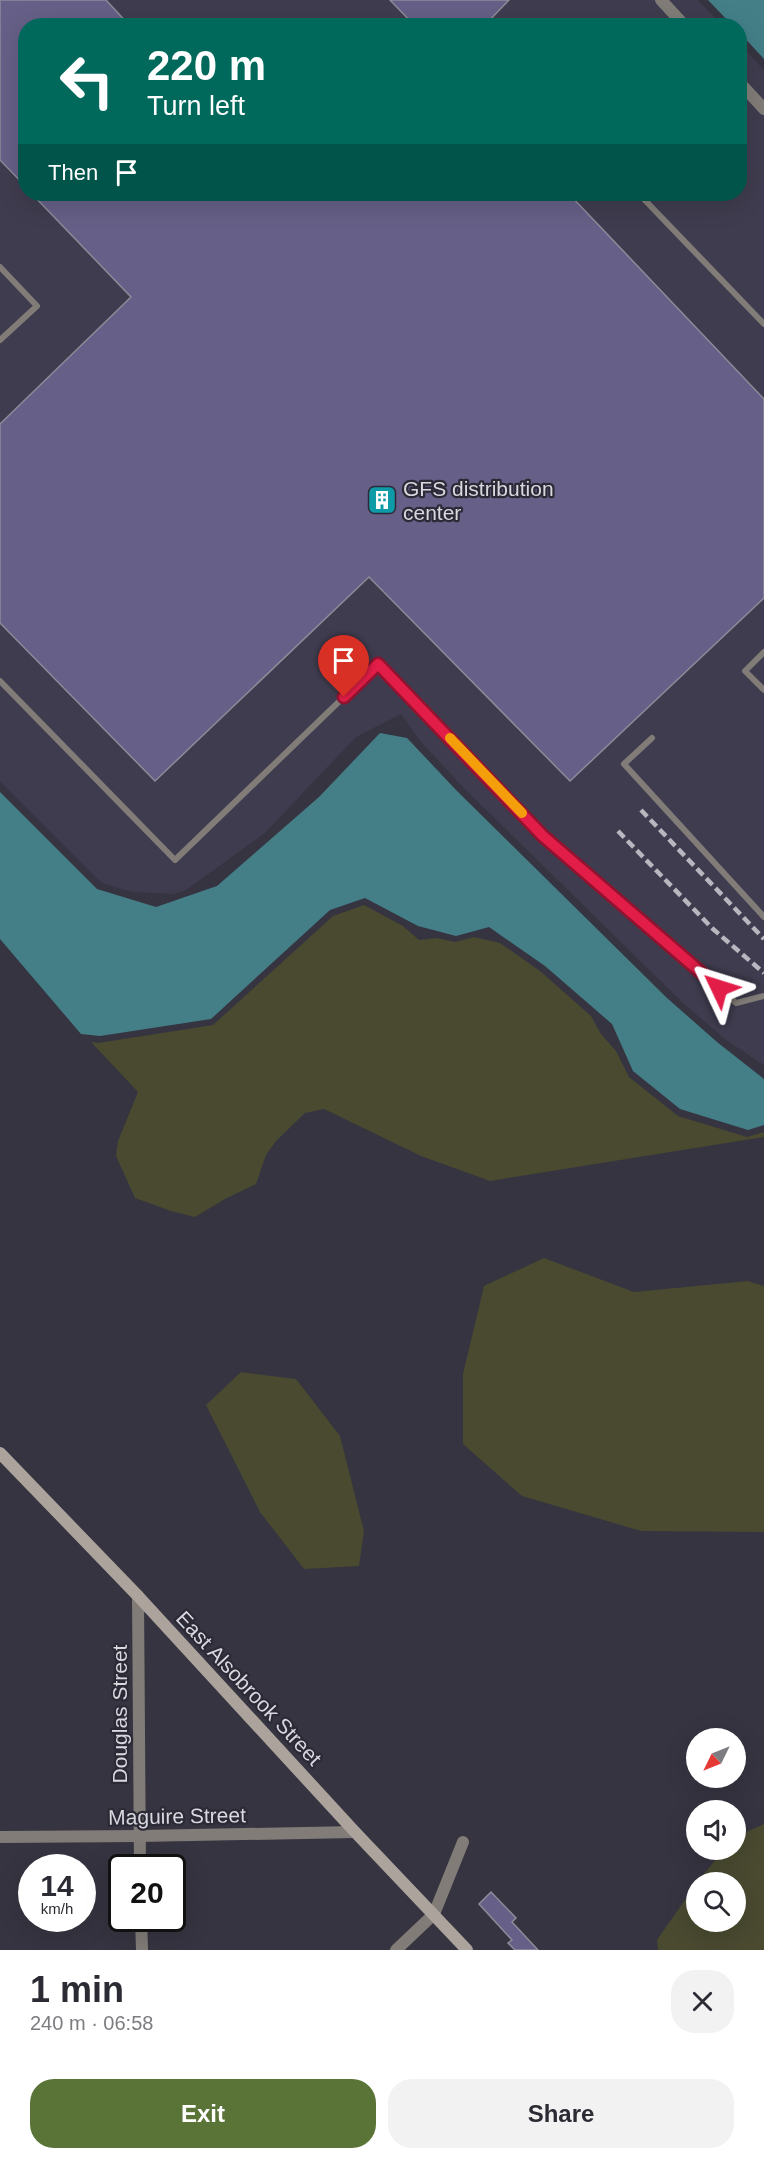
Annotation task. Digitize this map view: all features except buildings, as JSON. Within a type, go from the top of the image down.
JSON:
[{"type":"street","points":[[661,0],[678,18]]},
{"type":"street","points":[[747,91],[764,109]]},
{"type":"street","name":"East Alsobrook Street","points":[[0,1453],[138,1596],[467,1950]]},
{"type":"street","name":"Douglas Street","points":[[138,1596],[140,1854]]},
{"type":"street","name":"Maguire Street","points":[[0,1837],[355,1832]]},
{"type":"street","points":[[396,1950],[434,1914],[463,1842]]},
{"type":"street","points":[[141,1932],[142,1950]]},
{"type":"lane","points":[[646,201],[764,324]]},
{"type":"lane","points":[[0,267],[37,306],[0,340]]},
{"type":"lane","points":[[764,652],[745,670],[764,690]]},
{"type":"lane","points":[[0,681],[175,860],[378,664],[543,836],[736,1003],[764,996]]},
{"type":"lane","points":[[652,738],[624,764],[764,917]]},
{"type":"shaded area","name":"GFS distribution center","points":[[0,0],[698,0],[715,18],[18,18],[18,201],[747,201],[747,52],[764,70],[764,1065],[726,1040],[684,1004],[462,786],[420,741],[401,714],[356,737],[265,833],[186,890],[174,894],[132,892],[102,883],[0,781]]},
{"type":"green space","points":[[364,905],[403,926],[419,940],[437,938],[455,942],[474,937],[500,943],[540,971],[591,1016],[601,1034],[616,1051],[629,1077],[678,1116],[747,1137],[764,1132],[764,1137],[490,1181],[421,1156],[324,1109],[305,1113],[276,1141],[266,1155],[256,1184],[195,1217],[135,1198],[116,1156],[118,1141],[138,1092],[91,1042],[98,1043],[213,1025],[333,916]]},
{"type":"green space","points":[[544,1258],[634,1292],[748,1281],[764,1286],[764,1532],[641,1531],[522,1496],[463,1444],[463,1374],[484,1286]]},
{"type":"green space","points":[[241,1372],[296,1379],[340,1436],[364,1531],[359,1566],[304,1569],[260,1512],[206,1405]]},
{"type":"green space","points":[[764,1824],[764,1950],[658,1950],[657,1940],[686,1898],[686,1932],[746,1932],[746,1872],[705,1872],[716,1860],[746,1860],[746,1832]]},
{"type":"water","points":[[708,0],[764,0],[764,59],[747,41],[747,18],[725,18]]},
{"type":"water","points":[[380,733],[407,738],[457,791],[667,998],[764,1079],[764,1125],[748,1130],[680,1109],[633,1071],[612,1024],[545,966],[489,927],[456,936],[418,926],[365,898],[330,910],[211,1019],[100,1036],[81,1034],[0,939],[0,792],[97,889],[156,907],[217,886],[319,797]]},
{"type":"railway","points":[[641,810],[764,939]]},
{"type":"railway","points":[[618,831],[713,929],[764,973]]},
{"type":"slow traffic","points":[[450,738],[522,813]]},
{"type":"place","name":"GFS distribution center","points":[[382,500]]},
{"type":"route","points":[[344,697],[378,664],[543,836],[719,988]]}]
